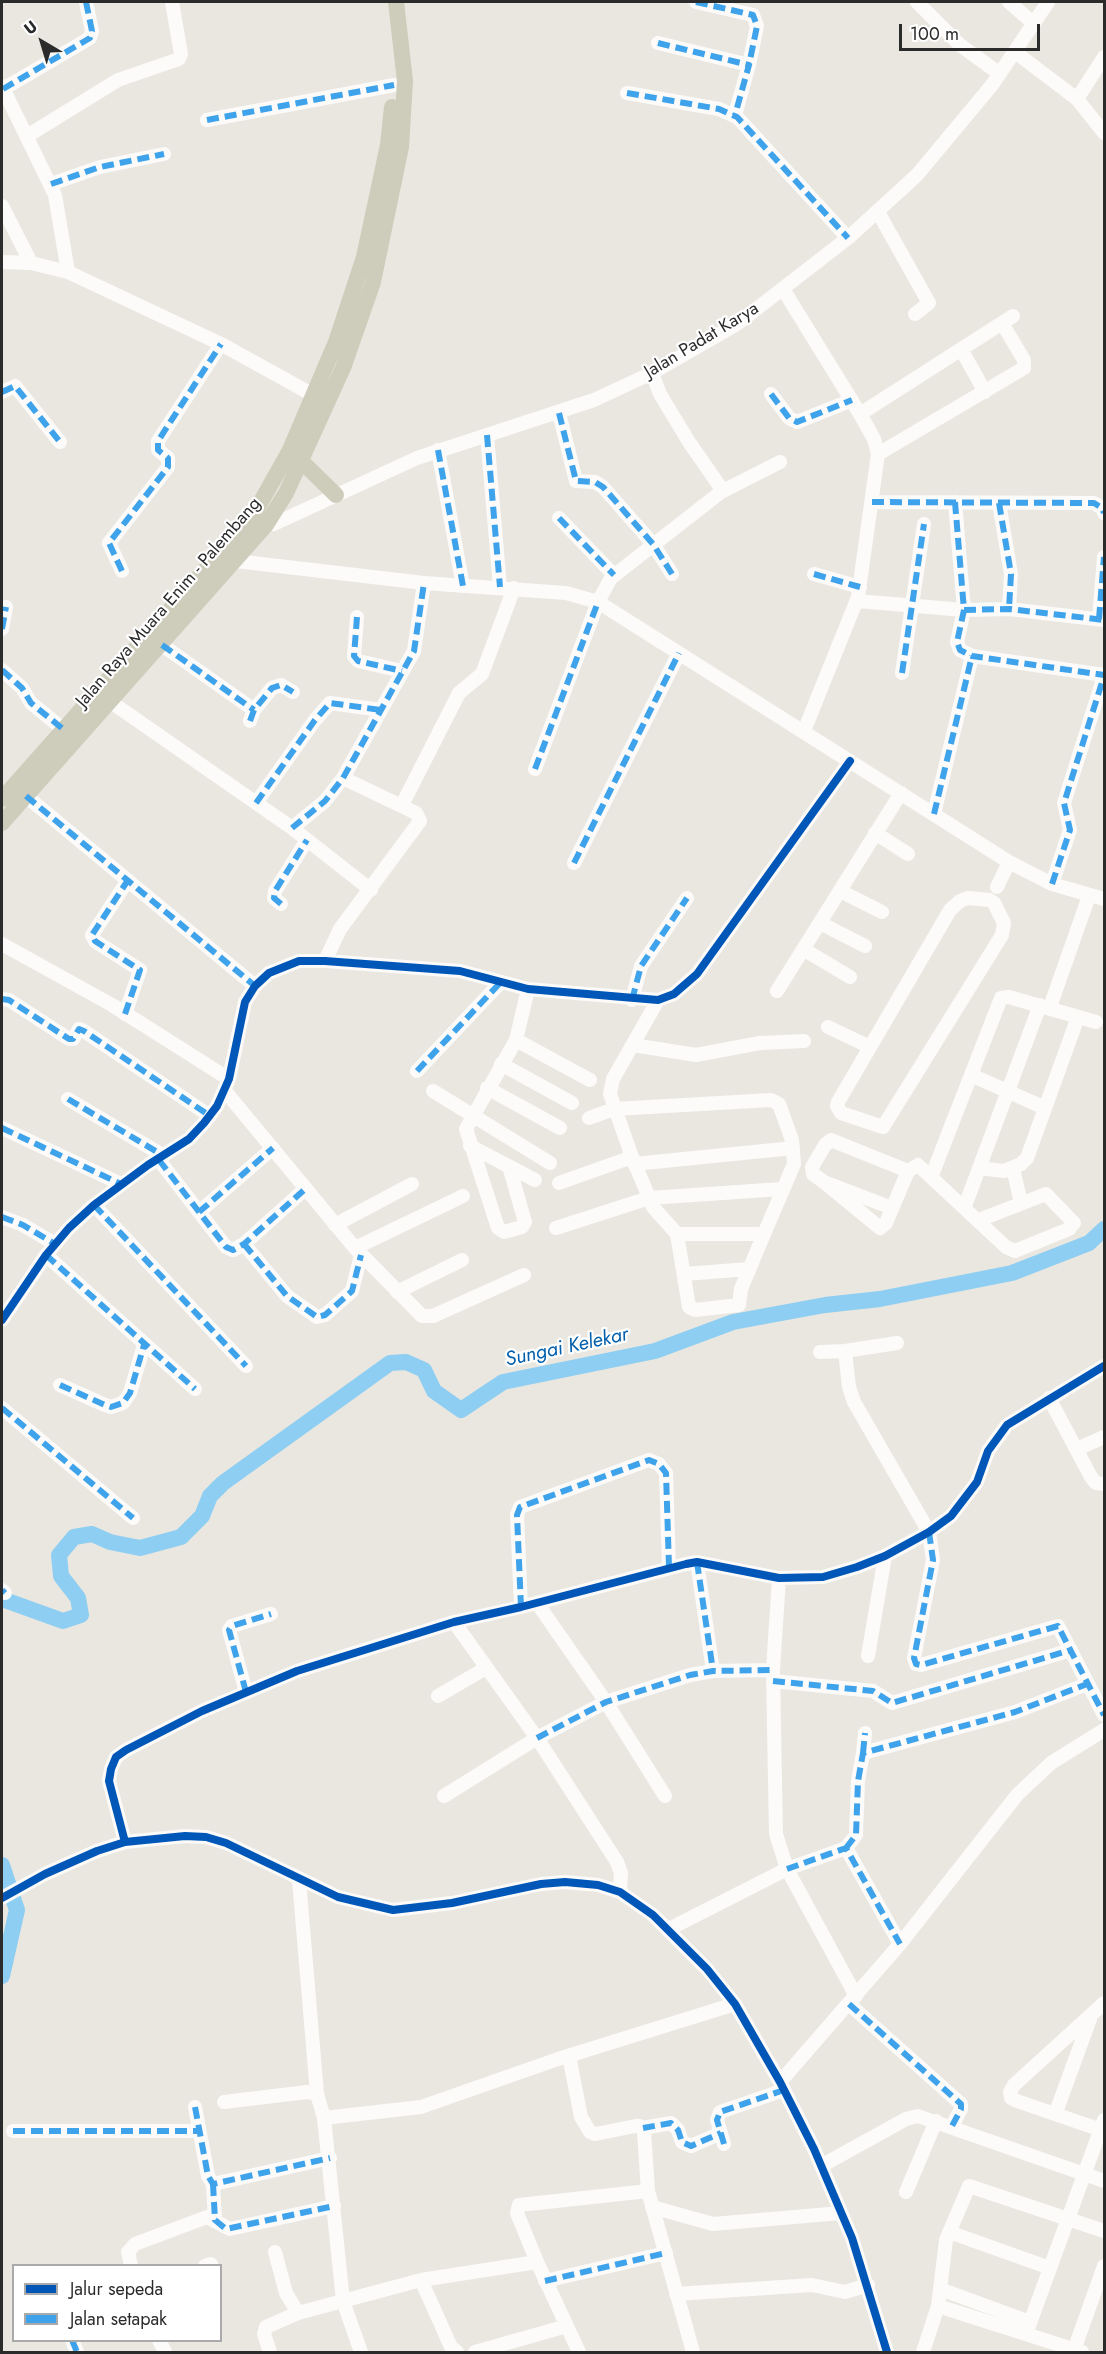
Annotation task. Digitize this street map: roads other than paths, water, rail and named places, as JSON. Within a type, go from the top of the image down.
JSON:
[{"type":"main road","name":"Jalan Raya Muara Enim - Palembang","points":[[295,455],[364,257],[388,145],[394,85],[390,22],[385,2]]},
{"type":"main road","name":"Jalan Raya Muara Enim - Palembang","points":[[2,823],[233,562],[260,520],[343,368],[374,282],[401,147],[405,81],[396,2]]},
{"type":"main road","points":[[295,455],[336,495]]},
{"type":"main road","name":"Jalan Raya Muara Enim - Palembang","points":[[3,796],[216,556],[260,520]]},
{"type":"main road","points":[[157,624],[166,640]]},
{"type":"street","points":[[68,272],[60,215],[51,184],[2,88],[90,38],[92,31],[86,2]]},
{"type":"street","points":[[27,136],[118,80],[179,59],[181,54],[172,2]]},
{"type":"street","points":[[696,2],[753,15],[757,26],[735,115]]},
{"type":"street","points":[[917,2],[960,45],[1000,74]]},
{"type":"street","points":[[1009,2],[1034,24]]},
{"type":"street","name":"Jalan Padat Karya","points":[[260,520],[295,516],[336,495],[438,450],[559,413],[652,373],[737,324],[848,238],[923,167],[1000,74],[1048,2]]},
{"type":"street","points":[[658,43],[749,65]]},
{"type":"street","points":[[1015,52],[1077,99],[1104,133]]},
{"type":"street","points":[[1077,99],[1104,57]]},
{"type":"street","points":[[207,120],[394,85]]},
{"type":"street","points":[[627,93],[719,109],[735,115],[848,238]]},
{"type":"street","points":[[51,184],[100,167],[164,154]]},
{"type":"street","points":[[2,206],[31,263]]},
{"type":"street","points":[[878,212],[929,303],[915,314]]},
{"type":"street","points":[[2,262],[31,263],[68,272],[221,344],[315,396]]},
{"type":"street","points":[[783,289],[852,400],[874,439],[878,454],[857,601],[804,731]]},
{"type":"street","points":[[860,414],[1008,319],[1025,364],[1020,371],[878,454]]},
{"type":"street","points":[[122,571],[109,543],[168,467],[168,458],[158,450],[158,441],[221,344]]},
{"type":"street","points":[[962,349],[985,392]]},
{"type":"street","points":[[652,373],[660,394],[689,442],[723,491]]},
{"type":"street","points":[[2,392],[11,385],[15,386],[60,442]]},
{"type":"street","points":[[771,394],[789,418],[796,422],[852,400]]},
{"type":"street","points":[[559,413],[576,481],[598,484],[653,544],[672,574]]},
{"type":"street","points":[[487,435],[500,587]]},
{"type":"street","points":[[438,450],[464,586]]},
{"type":"street","points":[[535,769],[598,602],[614,575],[723,491],[780,462]]},
{"type":"street","points":[[872,502],[1094,503],[1102,508],[1104,513]]},
{"type":"street","points":[[955,502],[964,610],[957,642],[960,650],[972,656],[1104,675],[1064,803],[1070,834],[1052,884]]},
{"type":"street","points":[[999,503],[1011,574],[1009,609]]},
{"type":"street","points":[[560,518],[614,575]]},
{"type":"street","points":[[902,673],[914,605],[924,524]]},
{"type":"street","points":[[216,556],[233,562],[424,583],[566,593],[598,602],[1009,862],[1052,884],[1104,899]]},
{"type":"street","points":[[857,601],[964,610],[1009,609],[1101,620],[1104,557]]},
{"type":"street","points":[[814,574],[860,587]]},
{"type":"street","points":[[292,828],[325,801],[344,778],[402,672],[417,640],[424,583]]},
{"type":"street","points":[[402,805],[459,693],[482,674],[514,588]]},
{"type":"street","points":[[2,629],[6,607]]},
{"type":"street","points":[[357,617],[354,656],[358,661],[402,672]]},
{"type":"street","points":[[166,640],[252,715],[275,686],[281,685],[293,692]]},
{"type":"street","points":[[574,863],[679,652]]},
{"type":"street","points":[[934,814],[972,656]]},
{"type":"street","points":[[2,670],[22,688],[31,703],[63,729]]},
{"type":"street","points":[[111,702],[292,828],[371,890]]},
{"type":"street","points":[[256,803],[315,720],[330,704],[381,710]]},
{"type":"street","points":[[2,1320],[50,1250],[94,1205],[121,1184],[189,1139],[210,1116],[227,1085],[245,1002],[255,986],[269,973],[287,964],[325,961],[460,971],[528,989],[632,1000],[658,1000],[674,994],[697,974],[850,761]]},
{"type":"street","points":[[325,961],[340,929],[420,822],[416,813],[344,778]]},
{"type":"street","points":[[777,991],[901,793]]},
{"type":"street","points":[[26,796],[255,986]]},
{"type":"street","points":[[876,833],[908,854]]},
{"type":"street","points":[[281,904],[274,898],[275,891],[308,840]]},
{"type":"street","points":[[993,893],[960,900],[950,910],[837,1106],[841,1113],[882,1128],[1002,936],[1004,923],[993,893],[1009,862]]},
{"type":"street","points":[[125,1014],[141,970],[95,941],[92,935],[128,880]]},
{"type":"street","points":[[840,891],[882,912]]},
{"type":"street","points":[[965,1206],[1007,1093],[1089,896]]},
{"type":"street","points":[[632,1000],[641,966],[687,898]]},
{"type":"street","points":[[820,923],[865,946]]},
{"type":"street","points":[[2,944],[125,1014],[227,1085],[305,1190],[358,1252],[417,1314],[427,1317],[524,1275]]},
{"type":"street","points":[[803,949],[850,977]]},
{"type":"street","points":[[417,1071],[500,982]]},
{"type":"street","points":[[509,1166],[525,1222],[522,1227],[504,1232],[498,1228],[466,1130],[487,1088],[516,1040],[528,989]]},
{"type":"street","points":[[932,1175],[1001,998],[1009,997],[1045,1006],[1096,1022]]},
{"type":"street","points":[[2,999],[9,1000],[69,1039],[74,1037],[79,1029],[84,1030],[210,1116]]},
{"type":"street","points":[[589,1118],[614,1108],[775,1101],[781,1107],[793,1148],[793,1167],[741,1289],[739,1305],[695,1310],[689,1307],[677,1234],[649,1198],[614,1108],[610,1087],[658,1000]]},
{"type":"street","points":[[979,1168],[999,1172],[1013,1168],[1027,1158],[1078,1017]]},
{"type":"street","points":[[828,1027],[870,1047]]},
{"type":"street","points":[[516,1040],[590,1080]]},
{"type":"street","points":[[633,1045],[696,1055],[760,1043],[804,1041]]},
{"type":"street","points":[[501,1064],[572,1103]]},
{"type":"street","points":[[970,1075],[1045,1108]]},
{"type":"street","points":[[487,1088],[560,1128]]},
{"type":"street","points":[[433,1091],[550,1163]]},
{"type":"street","points":[[68,1099],[162,1158],[199,1212],[229,1249],[236,1249],[244,1244],[305,1190]]},
{"type":"street","points":[[2,1128],[121,1184]]},
{"type":"street","points":[[908,1171],[831,1140],[825,1145],[812,1167],[813,1174],[875,1227],[884,1226],[908,1171],[918,1165],[932,1175],[1006,1247],[1015,1251],[1069,1229],[1074,1223],[1046,1194],[979,1220]]},
{"type":"street","points":[[470,1146],[535,1180]]},
{"type":"street","points":[[199,1212],[273,1148]]},
{"type":"street","points":[[559,1183],[633,1161],[793,1148]]},
{"type":"street","points":[[1013,1168],[1021,1203]]},
{"type":"street","points":[[824,1182],[892,1208]]},
{"type":"street","points":[[335,1225],[412,1184]]},
{"type":"street","points":[[556,1228],[649,1198],[782,1189]]},
{"type":"street","points":[[358,1252],[463,1196]]},
{"type":"street","points":[[94,1205],[246,1366]]},
{"type":"street","points":[[2,1217],[24,1225],[144,1345],[195,1389]]},
{"type":"street","points":[[677,1234],[764,1234]]},
{"type":"street","points":[[244,1244],[290,1298],[317,1317],[333,1308],[352,1291],[358,1252]]},
{"type":"street","points":[[397,1292],[462,1260]]},
{"type":"street","points":[[684,1274],[749,1269]]},
{"type":"street","points":[[820,1352],[897,1343]]},
{"type":"street","points":[[60,1385],[111,1407],[123,1403],[130,1393],[144,1345]]},
{"type":"street","points":[[844,1351],[854,1402],[929,1532],[933,1560],[914,1658],[916,1664],[921,1665],[1054,1626],[1060,1628],[1104,1715]]},
{"type":"street","points":[[125,1842],[109,1781],[116,1757],[135,1745],[246,1692],[297,1671],[454,1622],[537,1603],[669,1567],[697,1562],[779,1578],[823,1577],[885,1556],[929,1532],[962,1504],[976,1482],[988,1451],[1001,1430],[1049,1398],[1104,1366]]},
{"type":"street","points":[[1049,1398],[1093,1480],[1104,1484]]},
{"type":"street","points":[[2,1408],[133,1518]]},
{"type":"street","points":[[1077,1449],[1104,1437]]},
{"type":"street","points":[[521,1607],[517,1515],[520,1507],[649,1460],[659,1464],[666,1473],[669,1567]]},
{"type":"street","points":[[868,1656],[885,1556]]},
{"type":"street","points":[[697,1562],[713,1671]]},
{"type":"street","points":[[779,1578],[773,1675],[775,1826],[787,1869],[852,2000],[961,2104],[961,2109],[952,2126]]},
{"type":"street","points":[[537,1603],[606,1702],[665,1796]]},
{"type":"street","points":[[246,1692],[229,1630],[232,1626],[272,1614]]},
{"type":"street","points":[[454,1622],[537,1738],[617,1862],[621,1873],[620,1892]]},
{"type":"street","points":[[444,1796],[537,1738],[606,1702],[690,1675],[713,1671],[773,1675],[873,1691],[892,1703],[1071,1650]]},
{"type":"street","points":[[438,1696],[486,1668]]},
{"type":"street","points":[[863,1753],[1015,1712],[1087,1684]]},
{"type":"street","points":[[569,2056],[581,2117],[590,2132],[595,2134],[636,2126],[643,2128],[671,2123],[678,2130],[682,2142],[691,2146],[722,2139],[717,2120],[720,2112],[782,2086],[900,1944],[1017,1796],[1057,1759],[1104,1730]]},
{"type":"street","points":[[669,1929],[787,1869],[846,1848],[856,1835],[858,1781],[865,1733]]},
{"type":"street","points":[[2,1898],[68,1863],[125,1842],[161,1836],[206,1837],[226,1843],[338,1897],[393,1910],[452,1903],[553,1883],[583,1882],[620,1892],[637,1902],[669,1929],[707,1969],[735,2004],[782,2086],[842,2213],[868,2285],[887,2352]]},
{"type":"street","points":[[846,1848],[900,1944]]},
{"type":"street","points":[[299,1880],[317,2094],[324,2118],[330,2158],[343,2301],[361,2352]]},
{"type":"street","points":[[1028,2328],[1103,2127],[1017,2101],[1011,2098],[1010,2092],[1014,2085],[1104,2003]]},
{"type":"street","points":[[324,2118],[421,2107],[569,2056],[735,2004]]},
{"type":"street","points":[[1056,2112],[1092,2015]]},
{"type":"street","points":[[224,2102],[307,2092],[317,2094]]},
{"type":"street","points":[[195,2106],[208,2176],[213,2184],[215,2220]]},
{"type":"street","points":[[821,2166],[913,2116],[952,2126],[1104,2181]]},
{"type":"street","points":[[906,2192],[936,2121]]},
{"type":"street","points":[[643,2128],[648,2192],[693,2352]]},
{"type":"street","points":[[13,2131],[199,2132]]},
{"type":"street","points":[[213,2184],[330,2158]]},
{"type":"street","points":[[923,2352],[938,2306],[942,2256],[949,2232],[969,2186],[1104,2231]]},
{"type":"street","points":[[579,2352],[537,2262],[518,2213],[521,2204],[648,2192]]},
{"type":"street","points":[[131,2264],[128,2252],[135,2244],[207,2217],[215,2220],[222,2227],[230,2229],[334,2205]]},
{"type":"street","points":[[652,2207],[713,2224],[842,2213]]},
{"type":"street","points":[[949,2232],[1050,2268]]},
{"type":"street","points":[[275,2252],[286,2292],[298,2313]]},
{"type":"street","points":[[545,2281],[666,2253]]},
{"type":"street","points":[[270,2352],[264,2334],[266,2327],[298,2313],[421,2280],[537,2262]]},
{"type":"street","points":[[940,2289],[1078,2351],[1104,2266]]},
{"type":"street","points":[[421,2280],[451,2347],[457,2352]]},
{"type":"street","points":[[676,2294],[812,2285],[844,2292],[868,2285]]},
{"type":"street","points":[[938,2306],[1028,2328]]},
{"type":"street","points":[[475,2352],[567,2326]]},
{"type":"waterway","name":"Sungai Kelekar","points":[[2,1599],[63,1621],[81,1615],[78,1598],[61,1576],[59,1555],[74,1537],[92,1534],[110,1542],[140,1548],[181,1537],[202,1516],[210,1496],[223,1483],[390,1363],[406,1362],[424,1370],[434,1391],[461,1410],[503,1382],[655,1351],[733,1322],[825,1305],[880,1299],[1012,1273],[1089,1243],[1104,1229]]},
{"type":"waterway","name":"Sungai Kelekar","points":[[2,1865],[17,1910],[2,1976]]}]
